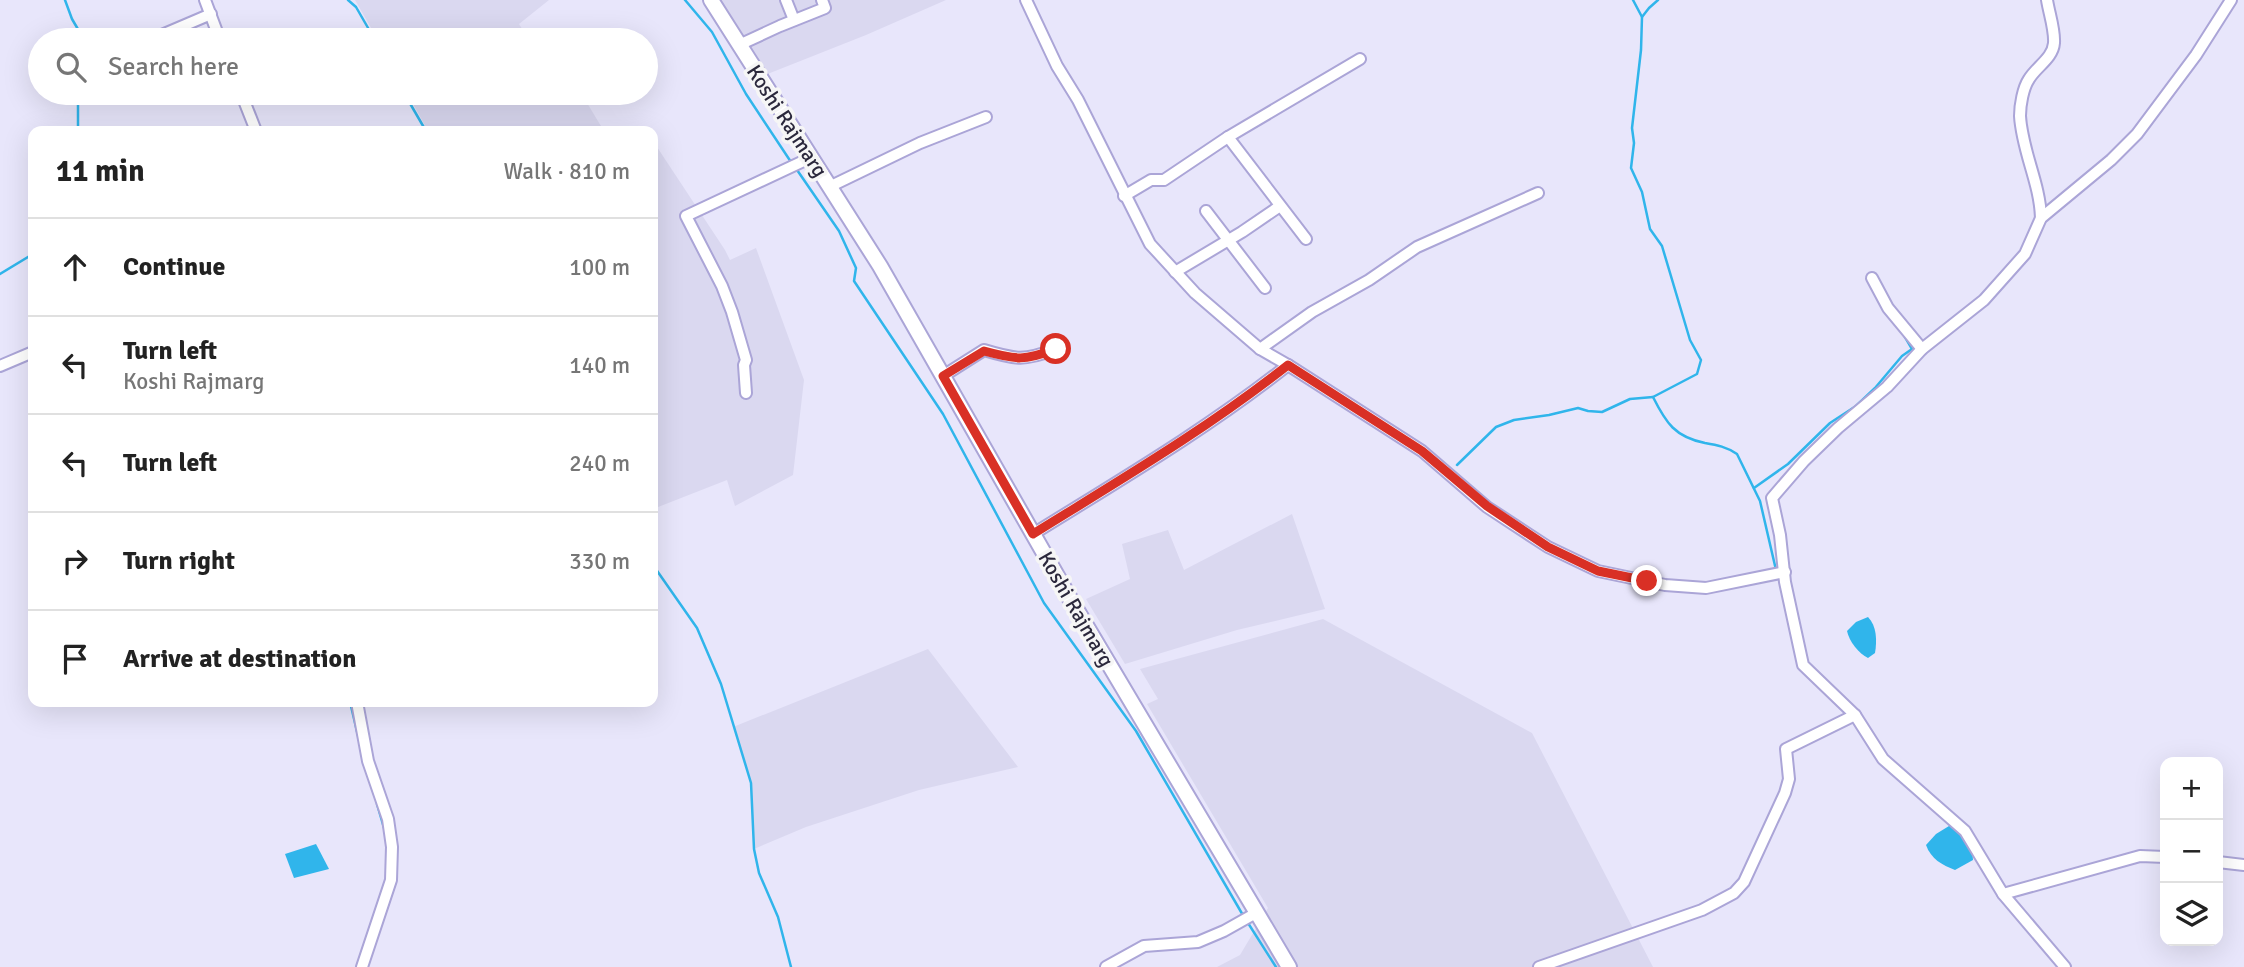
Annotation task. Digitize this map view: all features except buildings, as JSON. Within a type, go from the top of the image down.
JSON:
[{"type":"main road","name":"Koshi Rajmarg","points":[[710,0],[880,266],[1249,917],[1289,967]]},
{"type":"street","points":[[205,0],[216,28]]},
{"type":"street","points":[[786,0],[794,20]]},
{"type":"street","points":[[739,45],[825,8],[822,0]]},
{"type":"street","points":[[1026,0],[1150,244],[1195,293],[1260,349],[1422,451],[1497,513],[1548,547],[1598,571],[1665,585],[1706,588],[1784,572]]},
{"type":"street","points":[[2041,218],[2040,201],[2020,115],[2028,79],[2048,57],[2054,45],[2046,0]]},
{"type":"street","points":[[2065,967],[2003,894],[1965,831],[1883,759],[1854,715],[1803,664],[1772,498],[1838,428],[1887,387],[1923,349],[1984,300],[2025,254],[2041,218],[2111,160],[2137,134],[2196,55],[2231,0]]},
{"type":"street","points":[[178,28],[211,14]]},
{"type":"street","points":[[1125,196],[1152,180],[1164,180],[1228,137],[1360,59]]},
{"type":"street","points":[[246,105],[254,126]]},
{"type":"street","points":[[829,187],[920,143],[986,117]]},
{"type":"street","points":[[1228,137],[1306,239]]},
{"type":"street","points":[[746,394],[746,360],[732,312],[722,286],[686,216],[810,158]]},
{"type":"street","points":[[1260,349],[1312,312],[1369,280],[1417,247],[1538,193]]},
{"type":"street","points":[[1175,272],[1230,240],[1280,206]]},
{"type":"street","points":[[1206,211],[1265,288]]},
{"type":"street","points":[[1872,278],[1888,308],[1923,349]]},
{"type":"street","points":[[943,376],[984,351],[1007,357],[1031,358],[1056,349]]},
{"type":"street","points":[[0,366],[28,354]]},
{"type":"street","points":[[1033,534],[1175,447],[1241,402],[1288,365]]},
{"type":"street","points":[[358,707],[368,761],[388,819],[392,847],[391,880],[362,967]]},
{"type":"street","points":[[1539,967],[1702,910],[1738,890],[1785,793],[1789,779],[1786,749],[1854,715]]},
{"type":"street","points":[[2003,894],[2140,856],[2160,857]]},
{"type":"street","points":[[2223,863],[2244,865]]},
{"type":"street","points":[[1106,967],[1144,946],[1198,942],[1249,917]]},
{"type":"shaded area","points":[[355,0],[549,0],[519,24],[522,28],[371,28]]},
{"type":"shaded area","points":[[719,0],[946,0],[765,75]]},
{"type":"shaded area","points":[[414,105],[588,105],[601,126],[425,126]]},
{"type":"shaded area","points":[[658,149],[730,260],[756,248],[804,380],[793,475],[735,506],[727,480],[658,507]]},
{"type":"shaded area","points":[[1292,514],[1325,609],[1237,630],[1125,664],[1086,599],[1130,579],[1122,544],[1168,530],[1184,570]]},
{"type":"shaded area","points":[[1323,619],[1532,733],[1653,967],[1217,967],[1240,955],[1268,908],[1147,704],[1158,699],[1140,669]]},
{"type":"shaded area","points":[[928,649],[1018,767],[919,790],[806,827],[754,849],[751,783],[733,727]]},
{"type":"water","points":[[1868,617],[1875,629],[1876,639],[1875,653],[1868,658],[1855,647],[1847,631],[1856,622]]},
{"type":"water","points":[[1949,826],[1957,826],[1972,848],[1973,860],[1955,870],[1938,861],[1926,845],[1936,834]]},
{"type":"water","points":[[316,844],[329,869],[294,878],[285,854]]},
{"type":"waterway","points":[[65,0],[77,28]]},
{"type":"waterway","points":[[348,0],[356,7],[368,28]]},
{"type":"waterway","points":[[685,0],[712,32],[746,94],[791,162]]},
{"type":"waterway","points":[[1633,0],[1642,17]]},
{"type":"waterway","points":[[1457,465],[1496,427],[1514,420],[1578,408],[1602,412],[1630,399],[1653,397],[1697,374],[1701,360],[1690,340],[1662,246],[1650,229],[1642,192],[1631,168],[1642,17],[1658,0]]},
{"type":"waterway","points":[[78,105],[78,126]]},
{"type":"waterway","points":[[411,105],[423,126]]},
{"type":"waterway","points":[[795,167],[839,231],[856,268],[854,281],[943,414],[1044,603],[1136,731],[1244,917]]},
{"type":"waterway","points":[[0,274],[28,257]]},
{"type":"waterway","points":[[1754,488],[1788,464],[1830,423],[1856,406],[1875,388],[1902,356],[1912,349],[1905,337]]},
{"type":"waterway","points":[[1653,397],[1667,421],[1679,433],[1737,454],[1760,501],[1776,570]]},
{"type":"waterway","points":[[658,572],[697,628],[721,684],[751,783],[754,849],[759,873],[778,917],[791,967]]},
{"type":"waterway","points":[[351,707],[360,744]]},
{"type":"waterway","points":[[377,804],[384,828]]},
{"type":"waterway","points":[[396,877],[397,846]]},
{"type":"waterway","points":[[1248,923],[1276,967]]},
{"type":"route","points":[[1056,349],[1031,358],[1007,357],[984,351],[943,376],[1033,534],[1175,447],[1241,402],[1288,365],[1422,451],[1487,506],[1548,547],[1598,571],[1647,581]]}]
